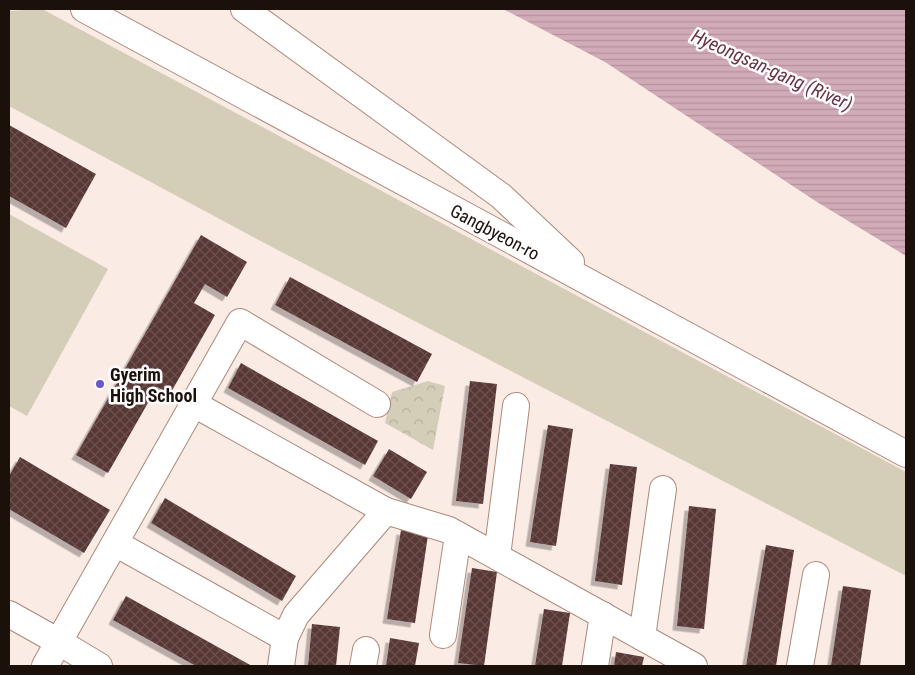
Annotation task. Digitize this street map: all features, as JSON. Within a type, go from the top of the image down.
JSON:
[{"type":"street","name":"Gangbyeon-ro","points":[[84,9],[906,454]]},
{"type":"street","points":[[244,9],[501,196],[596,287]]},
{"type":"street","points":[[45,666],[240,322],[377,404]]},
{"type":"street","points":[[194,404],[386,511],[449,530],[694,666]]},
{"type":"street","points":[[497,556],[516,406]]},
{"type":"street","points":[[642,638],[663,489]]},
{"type":"street","points":[[281,666],[285,638],[296,615],[386,511]]},
{"type":"street","points":[[443,635],[458,535]]},
{"type":"street","points":[[115,543],[285,638]]},
{"type":"street","points":[[800,666],[816,575]]},
{"type":"street","points":[[9,614],[99,666]]},
{"type":"street","points":[[595,666],[603,615]]},
{"type":"green space","points":[[42,9],[906,472],[906,576],[270,246],[9,106],[9,11]]},
{"type":"green space","points":[[9,214],[108,269],[27,416],[9,406]]},
{"type":"green space","points":[[428,381],[445,386],[433,450],[385,423],[392,392]]},
{"type":"water","name":"Hyeongsan-gang (River)","points":[[503,9],[906,9],[906,256],[817,202],[605,62]]},
{"type":"building","points":[[9,125],[96,174],[66,228],[9,196]]},
{"type":"building","points":[[201,235],[247,262],[227,297],[205,284],[194,303],[215,315],[170,394],[157,387],[108,473],[76,455]]},
{"type":"building","points":[[290,277],[432,354],[417,382],[275,305]]},
{"type":"building","points":[[241,363],[378,441],[365,465],[228,388]]},
{"type":"building","points":[[470,381],[497,384],[483,504],[456,501]]},
{"type":"building","points":[[548,425],[573,429],[556,546],[530,542]]},
{"type":"building","points":[[389,449],[427,472],[411,499],[373,476]]},
{"type":"building","points":[[20,457],[110,510],[84,553],[9,509],[9,476]]},
{"type":"building","points":[[610,464],[637,467],[622,585],[595,581]]},
{"type":"building","points":[[165,498],[296,576],[282,601],[151,523]]},
{"type":"building","points":[[689,506],[716,509],[704,629],[677,626]]},
{"type":"building","points":[[401,530],[428,535],[415,623],[387,619]]},
{"type":"building","points":[[766,545],[794,550],[776,666],[746,666]]},
{"type":"building","points":[[472,568],[497,572],[484,666],[458,663]]},
{"type":"building","points":[[843,586],[871,590],[860,666],[831,666]]},
{"type":"building","points":[[126,596],[252,666],[196,666],[113,620]]},
{"type":"building","points":[[544,609],[570,613],[562,666],[535,666]]},
{"type":"building","points":[[312,624],[340,627],[336,666],[308,666]]},
{"type":"building","points":[[390,638],[419,643],[415,666],[386,666]]},
{"type":"building","points":[[616,652],[644,657],[642,666],[614,666]]},
{"type":"place","name":"Gyerim High School","points":[[100,384]]}]
